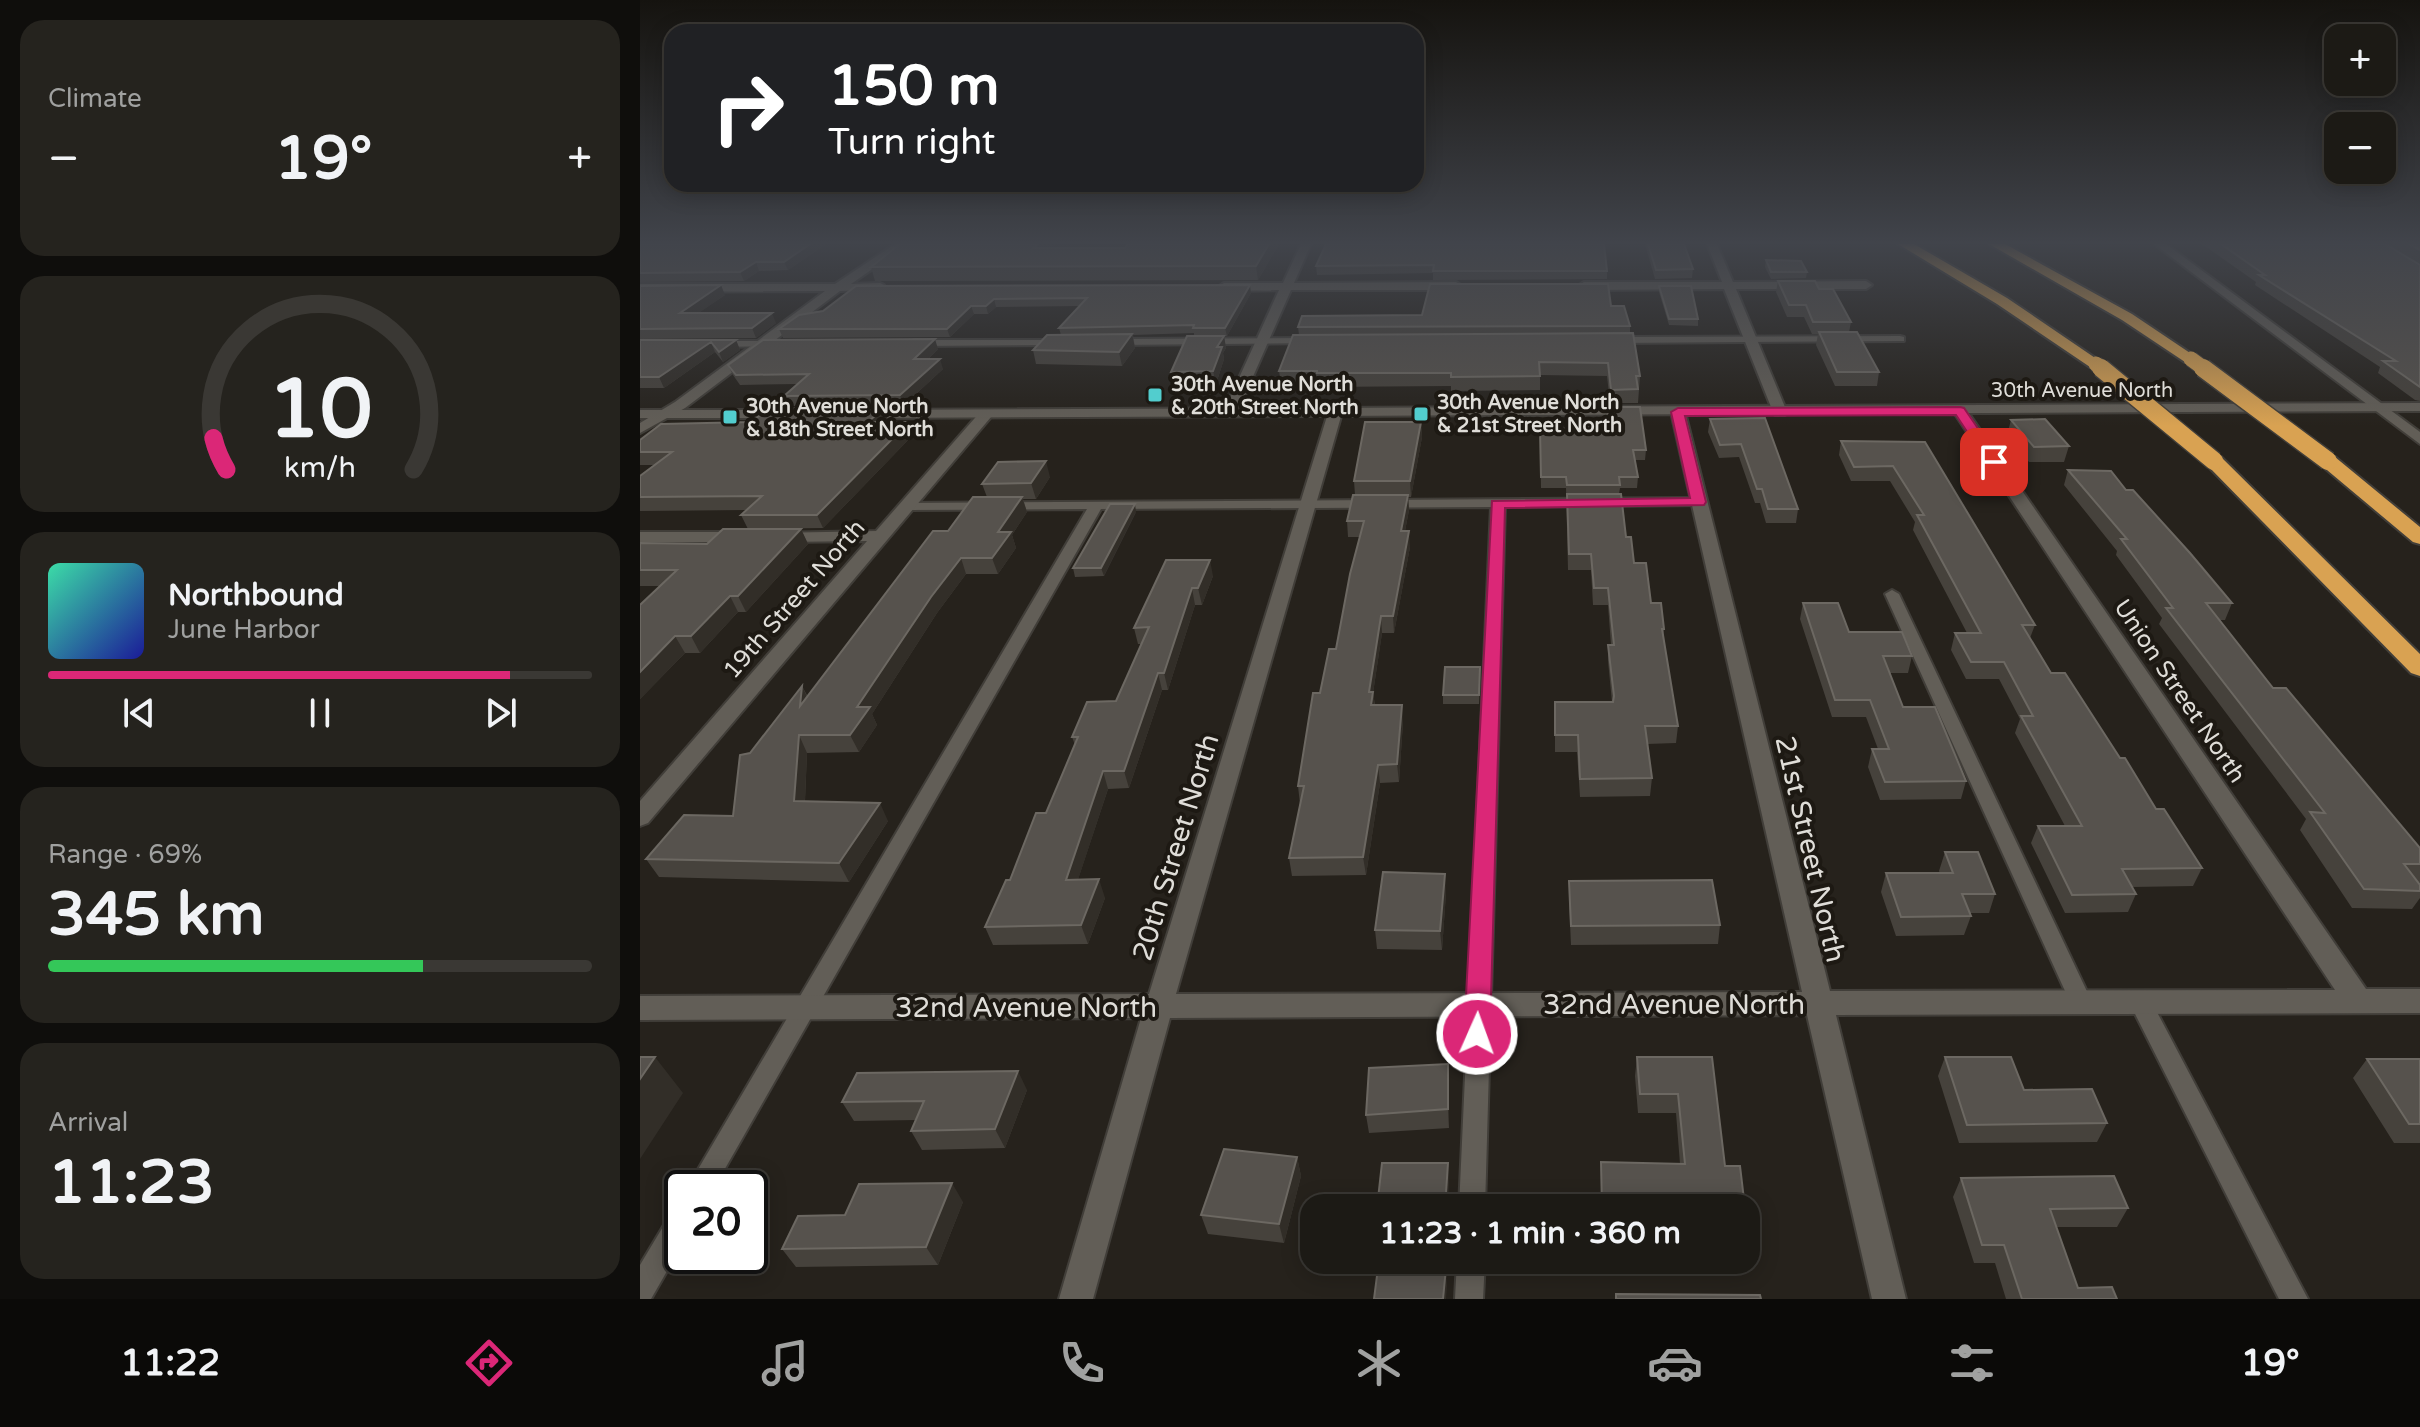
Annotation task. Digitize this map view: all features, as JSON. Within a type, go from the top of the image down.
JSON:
[{"type":"highway","points":[[2007,305],[2096,364],[2214,461],[2420,668]]},
{"type":"highway","points":[[2105,305],[2191,359],[2328,461],[2420,538]]},
{"type":"street","points":[[640,429],[680,405],[814,305]]},
{"type":"street","points":[[1230,413],[1279,305]]},
{"type":"street","points":[[1737,305],[1780,412]]},
{"type":"street","points":[[2240,305],[2420,439]]},
{"type":"street","name":"30th Avenue North","points":[[847,414],[2420,407]]},
{"type":"street","name":"Union Street North","points":[[1960,411],[2358,1001]]},
{"type":"street","name":"21st Street North","points":[[1678,412],[1816,1003],[1889,1299]]},
{"type":"street","name":"20th Street North","points":[[1076,1299],[1159,1006],[1335,413]]},
{"type":"street","points":[[640,414],[800,414]]},
{"type":"street","name":"19th Street North","points":[[640,817],[986,414]]},
{"type":"street","points":[[640,537],[882,536]]},
{"type":"street","name":"32nd Avenue North","points":[[640,1008],[2420,1001]]},
{"type":"lane","points":[[1609,340],[1900,339]]},
{"type":"lane","points":[[1106,342],[1325,341]]},
{"type":"lane","points":[[903,343],[1075,343]]},
{"type":"lane","points":[[701,344],[794,344]]},
{"type":"lane","points":[[908,506],[1699,502]]},
{"type":"lane","points":[[1472,1194],[1498,504]]},
{"type":"lane","points":[[710,1170],[1096,506]]},
{"type":"lane","points":[[1892,594],[2081,1002]]},
{"type":"lane","points":[[2140,1002],[2294,1299]]},
{"type":"lane","points":[[640,1292],[664,1250]]},
{"type":"lane","points":[[1469,1299],[1470,1274]]},
{"type":"building","points":[[640,305],[692,305],[680,313],[772,313],[752,328],[640,329]]},
{"type":"building","points":[[831,305],[988,305],[971,306],[947,329],[779,329],[799,315],[823,311]]},
{"type":"building","points":[[1081,305],[1239,305],[1225,328],[1193,328],[1194,325],[1059,328]]},
{"type":"building","points":[[1425,305],[1611,305],[1624,306],[1630,326],[1298,327],[1302,316],[1422,315]]},
{"type":"building","points":[[1665,305],[1695,305],[1698,319],[1669,319]]},
{"type":"building","points":[[1789,305],[1842,305],[1851,322],[1813,322],[1806,305]]},
{"type":"building","points":[[2306,305],[2420,305],[2420,387],[2383,361],[2396,361]]},
{"type":"building","points":[[1819,332],[1857,332],[1879,372],[1837,372]]},
{"type":"building","points":[[1633,333],[1640,376],[1636,376],[1638,389],[1611,390],[1608,363],[1539,362],[1540,376],[1451,377],[1451,373],[1279,371],[1293,335]]},
{"type":"building","points":[[1132,334],[1119,352],[1033,350],[1047,335]]},
{"type":"building","points":[[1187,336],[1224,336],[1217,347],[1222,347],[1213,371],[1171,372]]},
{"type":"building","points":[[935,339],[914,359],[940,359],[900,395],[784,396],[809,374],[736,375],[728,365],[763,340]]},
{"type":"building","points":[[640,340],[736,340],[719,352],[711,342],[659,377],[640,377]]},
{"type":"building","points":[[1612,407],[1640,407],[1646,450],[1633,450],[1638,477],[1619,477],[1620,485],[1567,485],[1566,477],[1541,477],[1540,429],[1614,427]]},
{"type":"building","points":[[768,408],[884,408],[868,422],[909,422],[817,515],[741,515],[762,496],[640,497],[640,476],[672,452],[640,452],[640,440],[661,424],[752,422]]},
{"type":"building","points":[[1765,418],[1798,509],[1768,509],[1762,489],[1757,489],[1741,444],[1720,445],[1710,419]]},
{"type":"building","points":[[2045,419],[2069,446],[2034,447],[2011,420]]},
{"type":"building","points":[[1365,422],[1421,422],[1410,481],[1354,481]]},
{"type":"building","points":[[1841,441],[1925,442],[2035,625],[2022,625],[2051,673],[2065,673],[2120,758],[2125,758],[2156,809],[2164,809],[2202,868],[2122,869],[2136,894],[2072,895],[2038,826],[2082,826],[2021,716],[2033,716],[2004,662],[1971,662],[1955,633],[1981,633],[1917,515],[1924,515],[1893,466],[1854,467]]},
{"type":"building","points":[[1046,461],[1031,483],[982,484],[998,462]]},
{"type":"building","points":[[2068,470],[2111,471],[2126,490],[2133,490],[2232,603],[2206,603],[2273,688],[2286,688],[2420,848],[2420,864],[2404,864],[2420,885],[2420,891],[2364,889],[2310,812],[2325,813],[2166,608],[2173,608],[2121,539],[2127,539]]},
{"type":"building","points":[[1567,494],[1621,494],[1626,537],[1631,537],[1634,563],[1646,563],[1651,603],[1661,603],[1662,629],[1678,726],[1645,726],[1652,778],[1580,779],[1578,735],[1555,735],[1555,702],[1613,702],[1614,696],[1608,645],[1614,645],[1608,588],[1594,588],[1591,554],[1569,554]]},
{"type":"building","points":[[1353,495],[1408,495],[1401,531],[1409,531],[1393,616],[1381,616],[1369,692],[1373,692],[1371,705],[1402,705],[1397,764],[1378,765],[1363,857],[1289,858],[1304,786],[1298,786],[1313,693],[1320,693],[1329,649],[1336,649],[1364,521],[1347,521]]},
{"type":"building","points":[[973,497],[1022,497],[998,532],[1011,532],[992,558],[961,558],[857,707],[870,707],[850,735],[799,735],[794,801],[880,803],[839,863],[646,859],[684,815],[733,816],[740,755],[750,753],[802,686],[800,706],[933,531],[948,531]]},
{"type":"building","points":[[1110,504],[1135,504],[1101,568],[1073,568]]},
{"type":"building","points":[[723,529],[801,529],[738,596],[730,596],[691,636],[675,636],[640,672],[640,605],[677,570],[640,570],[640,543],[707,544]]},
{"type":"building","points":[[1166,560],[1210,560],[1198,588],[1192,588],[1164,673],[1158,673],[1124,771],[1103,771],[1066,880],[1099,879],[1081,925],[985,927],[1006,880],[1010,880],[1036,813],[1046,813],[1078,737],[1072,737],[1087,702],[1116,701],[1149,627],[1134,628]]},
{"type":"building","points":[[1803,603],[1838,603],[1849,632],[1902,632],[1912,656],[1883,656],[1903,707],[1935,707],[1966,781],[1885,782],[1872,749],[1889,749],[1870,700],[1835,700]]},
{"type":"building","points":[[1445,667],[1480,667],[1479,695],[1443,695]]},
{"type":"building","points":[[1945,852],[1978,852],[1995,894],[1962,894],[1971,916],[1901,917],[1886,873],[1953,873]]},
{"type":"building","points":[[1383,872],[1445,874],[1440,931],[1375,930]]},
{"type":"building","points":[[1712,880],[1720,925],[1571,926],[1569,881]]},
{"type":"building","points":[[640,1057],[655,1057],[640,1079]]},
{"type":"building","points":[[1637,1057],[1712,1057],[1725,1166],[1740,1166],[1743,1194],[1602,1194],[1601,1162],[1685,1164],[1678,1094],[1640,1094]]},
{"type":"building","points":[[1945,1057],[2011,1057],[2024,1090],[2092,1089],[2107,1123],[1967,1125]]},
{"type":"building","points":[[2367,1059],[2420,1059],[2420,1124],[2409,1124]]},
{"type":"building","points":[[1448,1064],[1448,1109],[1366,1115],[1369,1068]]},
{"type":"building","points":[[1018,1071],[995,1129],[911,1131],[924,1101],[842,1102],[857,1073]]},
{"type":"building","points":[[1224,1149],[1297,1157],[1279,1224],[1201,1215]]},
{"type":"building","points":[[1382,1163],[1448,1163],[1446,1194],[1379,1194]]},
{"type":"building","points":[[2114,1176],[2128,1208],[2050,1209],[2078,1288],[2112,1287],[2117,1299],[2022,1299],[2004,1245],[1982,1245],[1961,1178]]},
{"type":"building","points":[[952,1183],[926,1247],[782,1249],[798,1216],[845,1215],[859,1184]]},
{"type":"building","points":[[1377,1274],[1445,1274],[1443,1299],[1374,1299]]},
{"type":"building","points":[[1616,1294],[1760,1295],[1761,1299],[1616,1299]]},
{"type":"place","name":"30th Avenue North & 20th Street North","points":[[1155,395]]},
{"type":"place","name":"30th Avenue North & 21st Street North","points":[[1421,414]]},
{"type":"place","name":"30th Avenue North & 18th Street North","points":[[730,417]]},
{"type":"route","points":[[1477,1034],[1498,504],[1699,502],[1678,412],[1960,411],[1994,462]]}]
